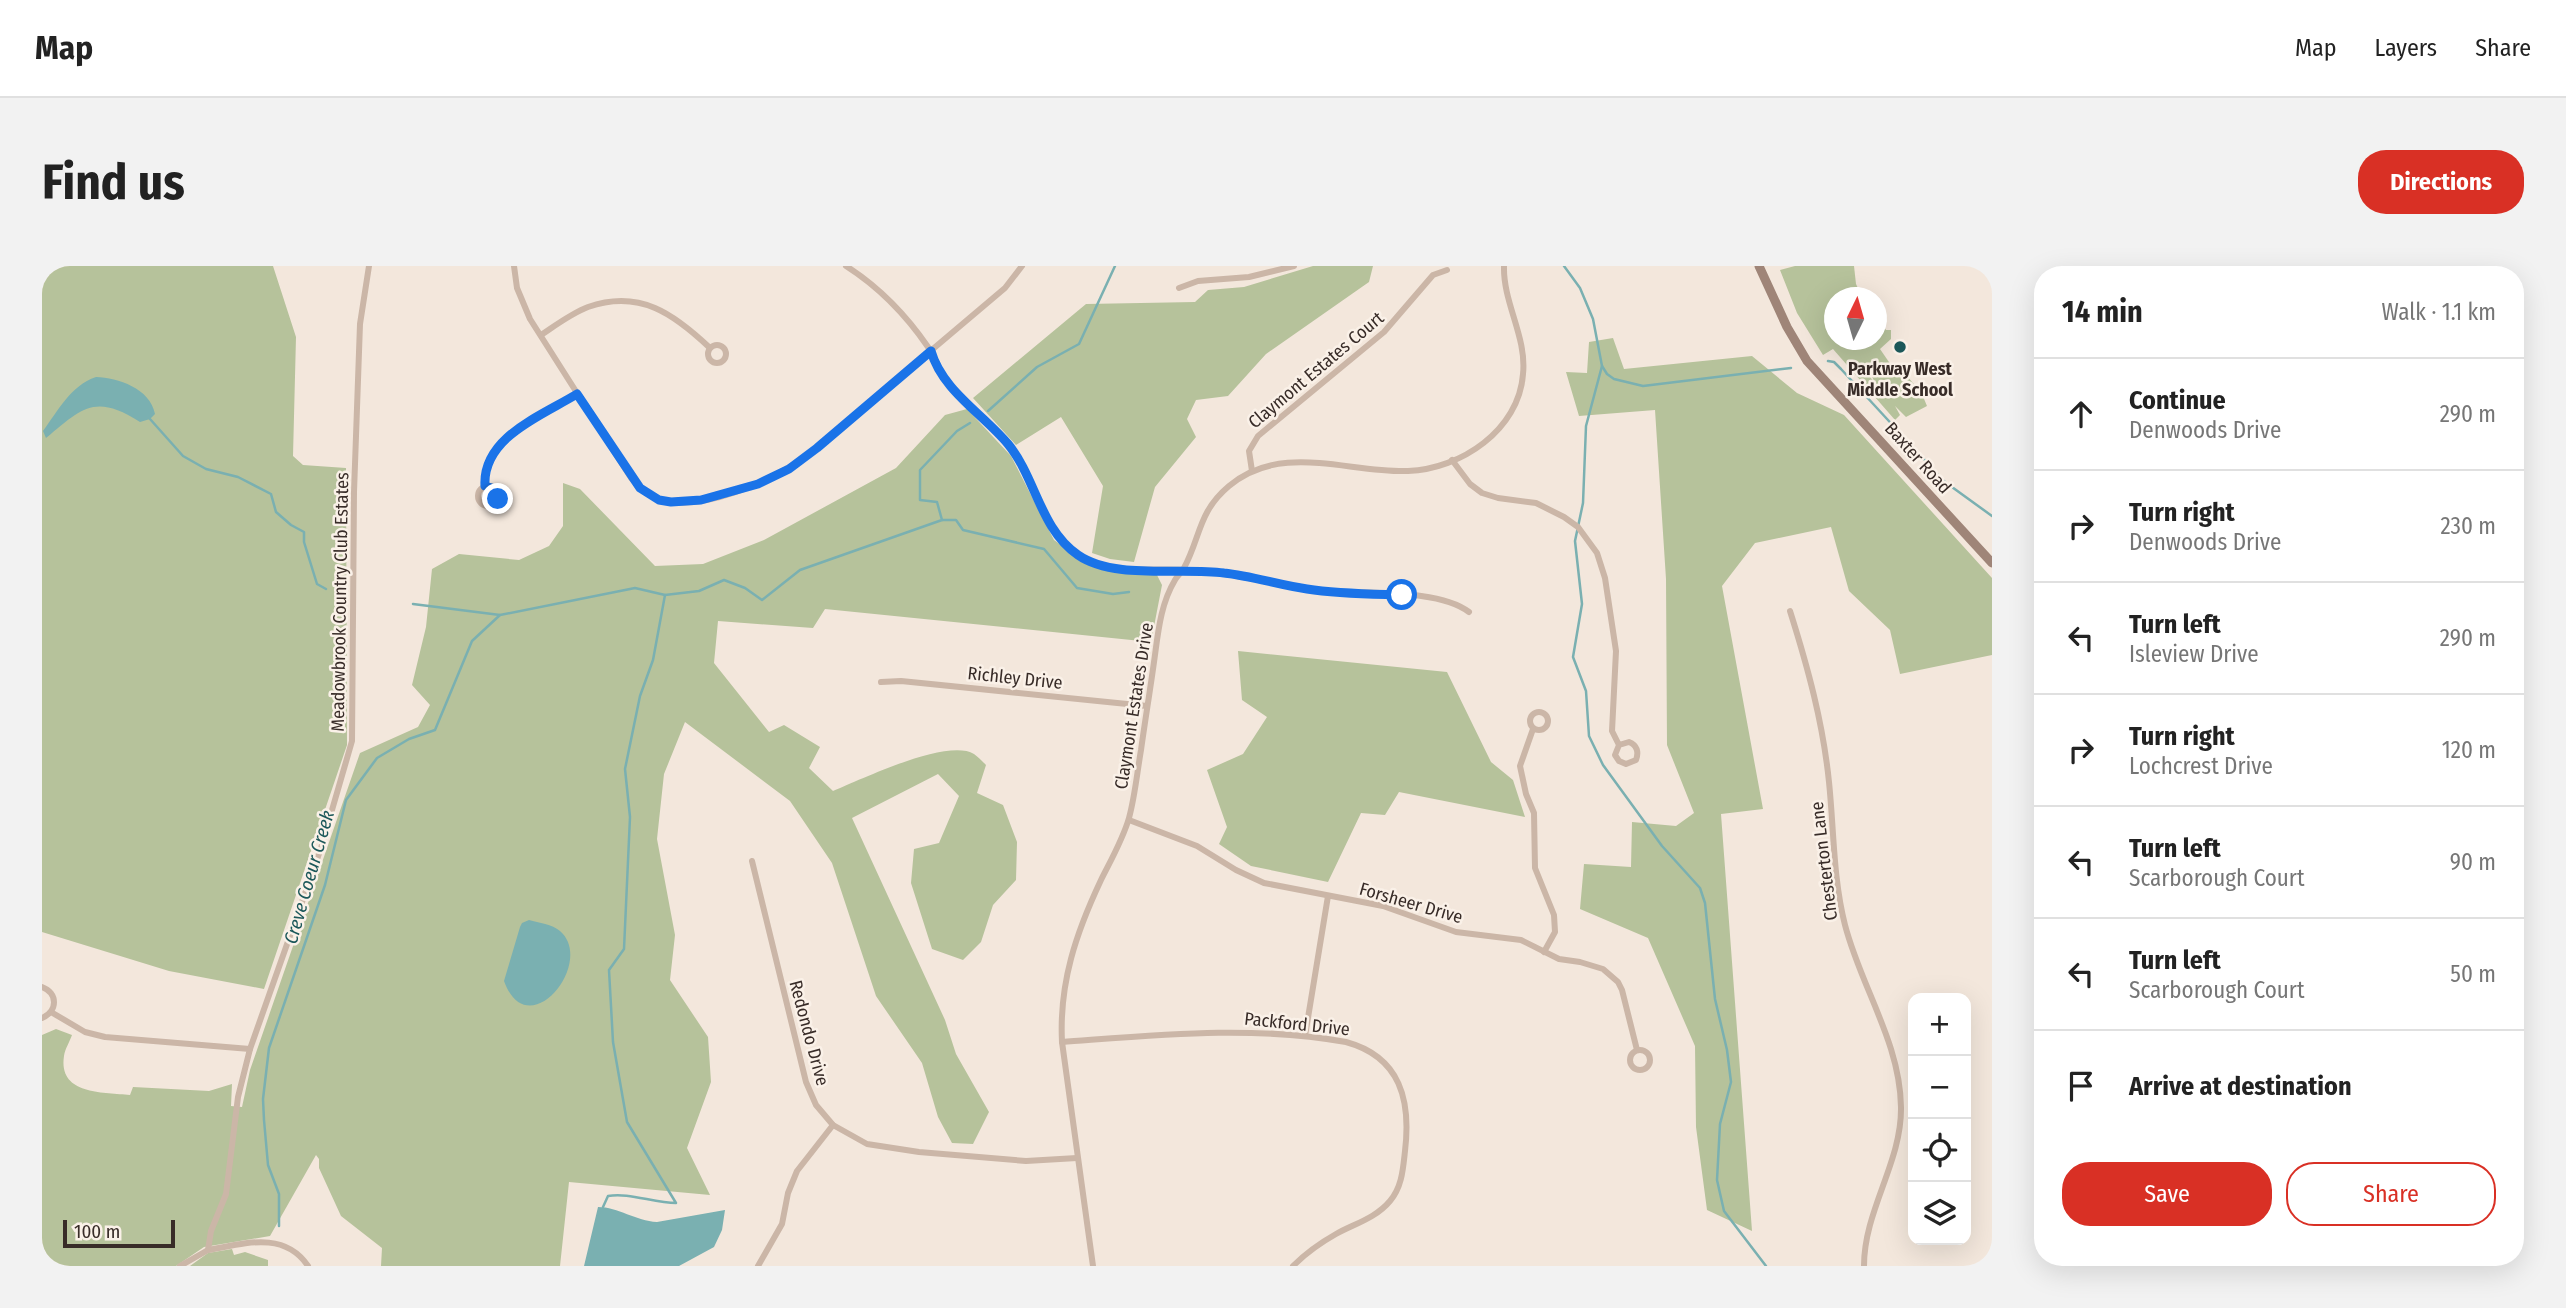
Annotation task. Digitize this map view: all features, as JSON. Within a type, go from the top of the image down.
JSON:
[{"type":"main road","name":"Baxter Road","points":[[1759,266],[1787,327],[1807,361],[1992,563]]},
{"type":"street","name":"Meadowbrook Country Club Estates","points":[[208,1250],[211,1231],[226,1194],[238,1097],[250,1049],[321,848],[352,741],[354,492],[360,324],[369,266]]},
{"type":"street","points":[[514,266],[522,302],[631,478],[647,494],[671,502],[701,500],[738,491],[774,477],[817,448],[1005,288],[1023,266]]},
{"type":"street","points":[[846,266],[862,276],[898,309],[931,351],[947,380],[1013,450],[1027,473],[1049,524],[1070,549],[1089,561],[1116,568],[1170,571],[1184,569],[1225,573],[1308,589],[1425,597],[1448,601],[1469,612]]},
{"type":"street","points":[[1179,288],[1198,281],[1249,278],[1294,266]]},
{"type":"street","name":"Claymont Estates Drive","points":[[1093,1266],[1062,1042],[1064,985],[1072,950],[1087,910],[1129,820],[1159,623],[1175,579],[1184,569],[1204,516],[1216,499],[1229,486],[1252,471],[1272,464],[1302,462],[1409,471],[1452,460],[1493,436],[1511,414],[1518,400],[1524,374],[1524,359],[1504,266]]},
{"type":"street","name":"Claymont Estates Court","points":[[1252,471],[1248,451],[1258,436],[1384,332],[1400,317],[1433,275],[1447,270]]},
{"type":"street","points":[[541,335],[588,307],[604,303],[635,302],[665,311],[710,348]]},
{"type":"street","points":[[485,486],[488,460],[501,443],[577,394]]},
{"type":"street","points":[[1452,460],[1470,484],[1482,493],[1536,503],[1564,517],[1578,527],[1597,553],[1608,591],[1616,650],[1612,731],[1619,745]]},
{"type":"street","name":"Chesterton Lane","points":[[1790,611],[1813,687],[1823,740],[1835,865],[1845,923],[1859,971],[1891,1048],[1899,1078],[1899,1136],[1867,1230],[1864,1266]]},
{"type":"street","name":"Richley Drive","points":[[880,682],[901,681],[1147,706]]},
{"type":"street","points":[[1533,729],[1520,766],[1526,794],[1534,813],[1535,867],[1554,915],[1555,932],[1544,952]]},
{"type":"street","name":"Forsheer Drive","points":[[1129,820],[1197,846],[1257,880],[1383,906],[1456,932],[1521,940],[1559,959],[1603,969],[1618,982],[1626,998],[1637,1050]]},
{"type":"street","name":"Redondo Drive","points":[[752,861],[806,1082],[816,1105],[833,1125],[855,1139],[879,1147],[1026,1161],[1077,1158]]},
{"type":"street","points":[[1305,1037],[1328,896]]},
{"type":"street","points":[[42,987],[48,989],[54,997],[51,1012],[42,1018]]},
{"type":"street","points":[[51,1012],[85,1032],[105,1037],[250,1049]]},
{"type":"street","name":"Packford Drive","points":[[1062,1042],[1220,1031],[1346,1042],[1383,1061],[1399,1084],[1408,1116],[1402,1179],[1389,1203],[1377,1213],[1320,1244],[1293,1266]]},
{"type":"street","points":[[758,1266],[782,1224],[788,1193],[797,1171],[833,1125]]},
{"type":"street","points":[[180,1266],[208,1250],[261,1241],[273,1242],[291,1249],[308,1266]]},
{"type":"green space","points":[[42,266],[273,266],[296,337],[293,456],[303,465],[346,468],[347,745],[264,989],[169,971],[42,932]]},
{"type":"green space","points":[[1313,266],[1373,266],[1369,282],[1266,354],[1228,396],[1196,400],[1187,419],[1196,437],[1155,487],[1134,562],[1092,553],[1103,486],[1061,417],[1016,445],[973,398],[1086,304],[1195,302],[1208,290],[1244,287]]},
{"type":"green space","points":[[1795,266],[1854,266],[1857,287],[1824,287],[1824,350],[1831,350],[1823,355],[1797,313],[1780,270]]},
{"type":"green space","points":[[1887,330],[1891,330],[1891,339],[1887,343]]},
{"type":"green space","points":[[1613,338],[1624,369],[1752,356],[1797,393],[1844,415],[1992,578],[1992,655],[1900,674],[1890,630],[1849,591],[1831,527],[1755,543],[1722,586],[1763,809],[1721,814],[1752,1231],[1707,1210],[1696,1127],[1695,1046],[1648,938],[1580,909],[1584,864],[1631,867],[1632,822],[1676,826],[1694,813],[1667,745],[1666,579],[1655,410],[1579,416],[1566,372],[1587,373],[1589,342]]},
{"type":"green space","points":[[1834,350],[1881,350],[1891,365],[1870,377],[1876,384],[1872,377],[1897,364],[1922,394],[1927,406],[1906,417],[1895,406],[1900,415],[1895,420]]},
{"type":"green space","points":[[967,409],[1011,456],[1054,540],[1086,563],[1111,571],[1157,575],[1162,585],[1151,642],[825,609],[813,628],[718,621],[714,663],[769,732],[784,725],[820,747],[809,768],[833,791],[904,762],[945,751],[974,754],[986,765],[977,793],[1003,805],[1017,842],[1016,880],[993,905],[981,942],[963,960],[932,949],[911,883],[914,849],[939,843],[959,796],[938,774],[852,818],[945,1020],[956,1054],[989,1112],[973,1144],[952,1143],[938,1117],[922,1063],[876,996],[832,863],[790,801],[685,722],[664,774],[657,839],[675,935],[670,980],[708,1037],[711,1082],[687,1148],[710,1195],[569,1182],[560,1266],[381,1266],[382,1248],[341,1216],[319,1168],[316,1155],[270,1236],[204,1247],[176,1266],[42,1266],[42,1035],[56,1029],[72,1035],[65,1053],[64,1069],[75,1085],[85,1089],[130,1095],[133,1087],[209,1091],[232,1084],[231,1106],[242,1107],[250,1070],[360,753],[418,727],[430,705],[412,685],[426,627],[432,569],[459,554],[519,560],[549,546],[563,526],[563,483],[580,489],[655,566],[703,564],[764,540],[896,468],[945,415]]},
{"type":"green space","points":[[1238,651],[1447,672],[1491,762],[1513,780],[1525,817],[1399,792],[1385,815],[1361,813],[1328,882],[1251,866],[1219,844],[1227,827],[1207,770],[1243,754],[1267,717],[1242,700]]},
{"type":"green space","points":[[232,1249],[234,1255],[245,1252],[268,1260],[268,1266],[190,1266],[208,1253]]},
{"type":"water","points":[[96,377],[123,382],[140,391],[147,397],[155,414],[140,422],[111,408],[90,408],[80,412],[46,438],[43,431],[65,400],[79,386]]},
{"type":"water","points":[[529,920],[560,931],[569,945],[570,961],[564,978],[554,992],[542,1002],[528,1005],[515,999],[504,981],[520,927]]},
{"type":"water","points":[[598,1207],[657,1222],[725,1210],[722,1230],[714,1247],[679,1266],[584,1266]]},
{"type":"waterway","name":"Creve Coeur Creek","points":[[988,411],[1037,367],[1079,344],[1115,266]]},
{"type":"waterway","points":[[1564,266],[1580,288],[1593,319],[1602,366],[1614,379],[1643,386],[1791,368]]},
{"type":"waterway","points":[[1828,361],[1834,362],[1841,369],[1945,482],[1992,516]]},
{"type":"waterway","points":[[1602,366],[1586,426],[1583,503],[1575,541],[1582,604],[1573,657],[1586,691],[1589,736],[1603,765],[1662,846],[1700,888],[1705,903],[1715,999],[1727,1050],[1731,1082],[1720,1124],[1717,1180],[1724,1211],[1766,1266]]},
{"type":"waterway","points":[[150,419],[183,456],[206,469],[238,477],[271,494],[276,512],[304,532],[304,542],[317,584],[326,589]]},
{"type":"waterway","name":"Creve Coeur Creek","points":[[279,1226],[279,1194],[268,1165],[264,1120],[263,1099],[269,1048],[325,885],[346,800],[377,758],[409,739],[435,730],[472,641],[500,615],[635,588],[665,595],[699,591],[724,580],[745,588],[762,600],[800,570],[942,520],[937,502],[920,500],[920,470],[957,431],[970,423]]},
{"type":"waterway","points":[[942,520],[956,520],[963,530],[1044,549],[1077,588],[1113,594],[1129,592]]},
{"type":"waterway","points":[[603,1207],[608,1196],[616,1195],[676,1203],[627,1122],[613,1042],[609,970],[624,949],[630,817],[625,769],[640,696],[653,660],[665,595]]},
{"type":"waterway","points":[[413,604],[500,615]]},
{"type":"place","name":"Parkway West Middle School","points":[[1900,347]]},
{"type":"route","points":[[498,499],[495,489],[485,486],[485,470],[493,452],[512,435],[577,394],[640,488],[659,500],[686,502],[723,496],[758,484],[789,469],[931,351],[934,360],[960,396],[1013,450],[1033,485],[1049,524],[1062,541],[1079,556],[1116,568],[1170,571],[1184,569],[1225,573],[1308,589],[1402,595]]}]
